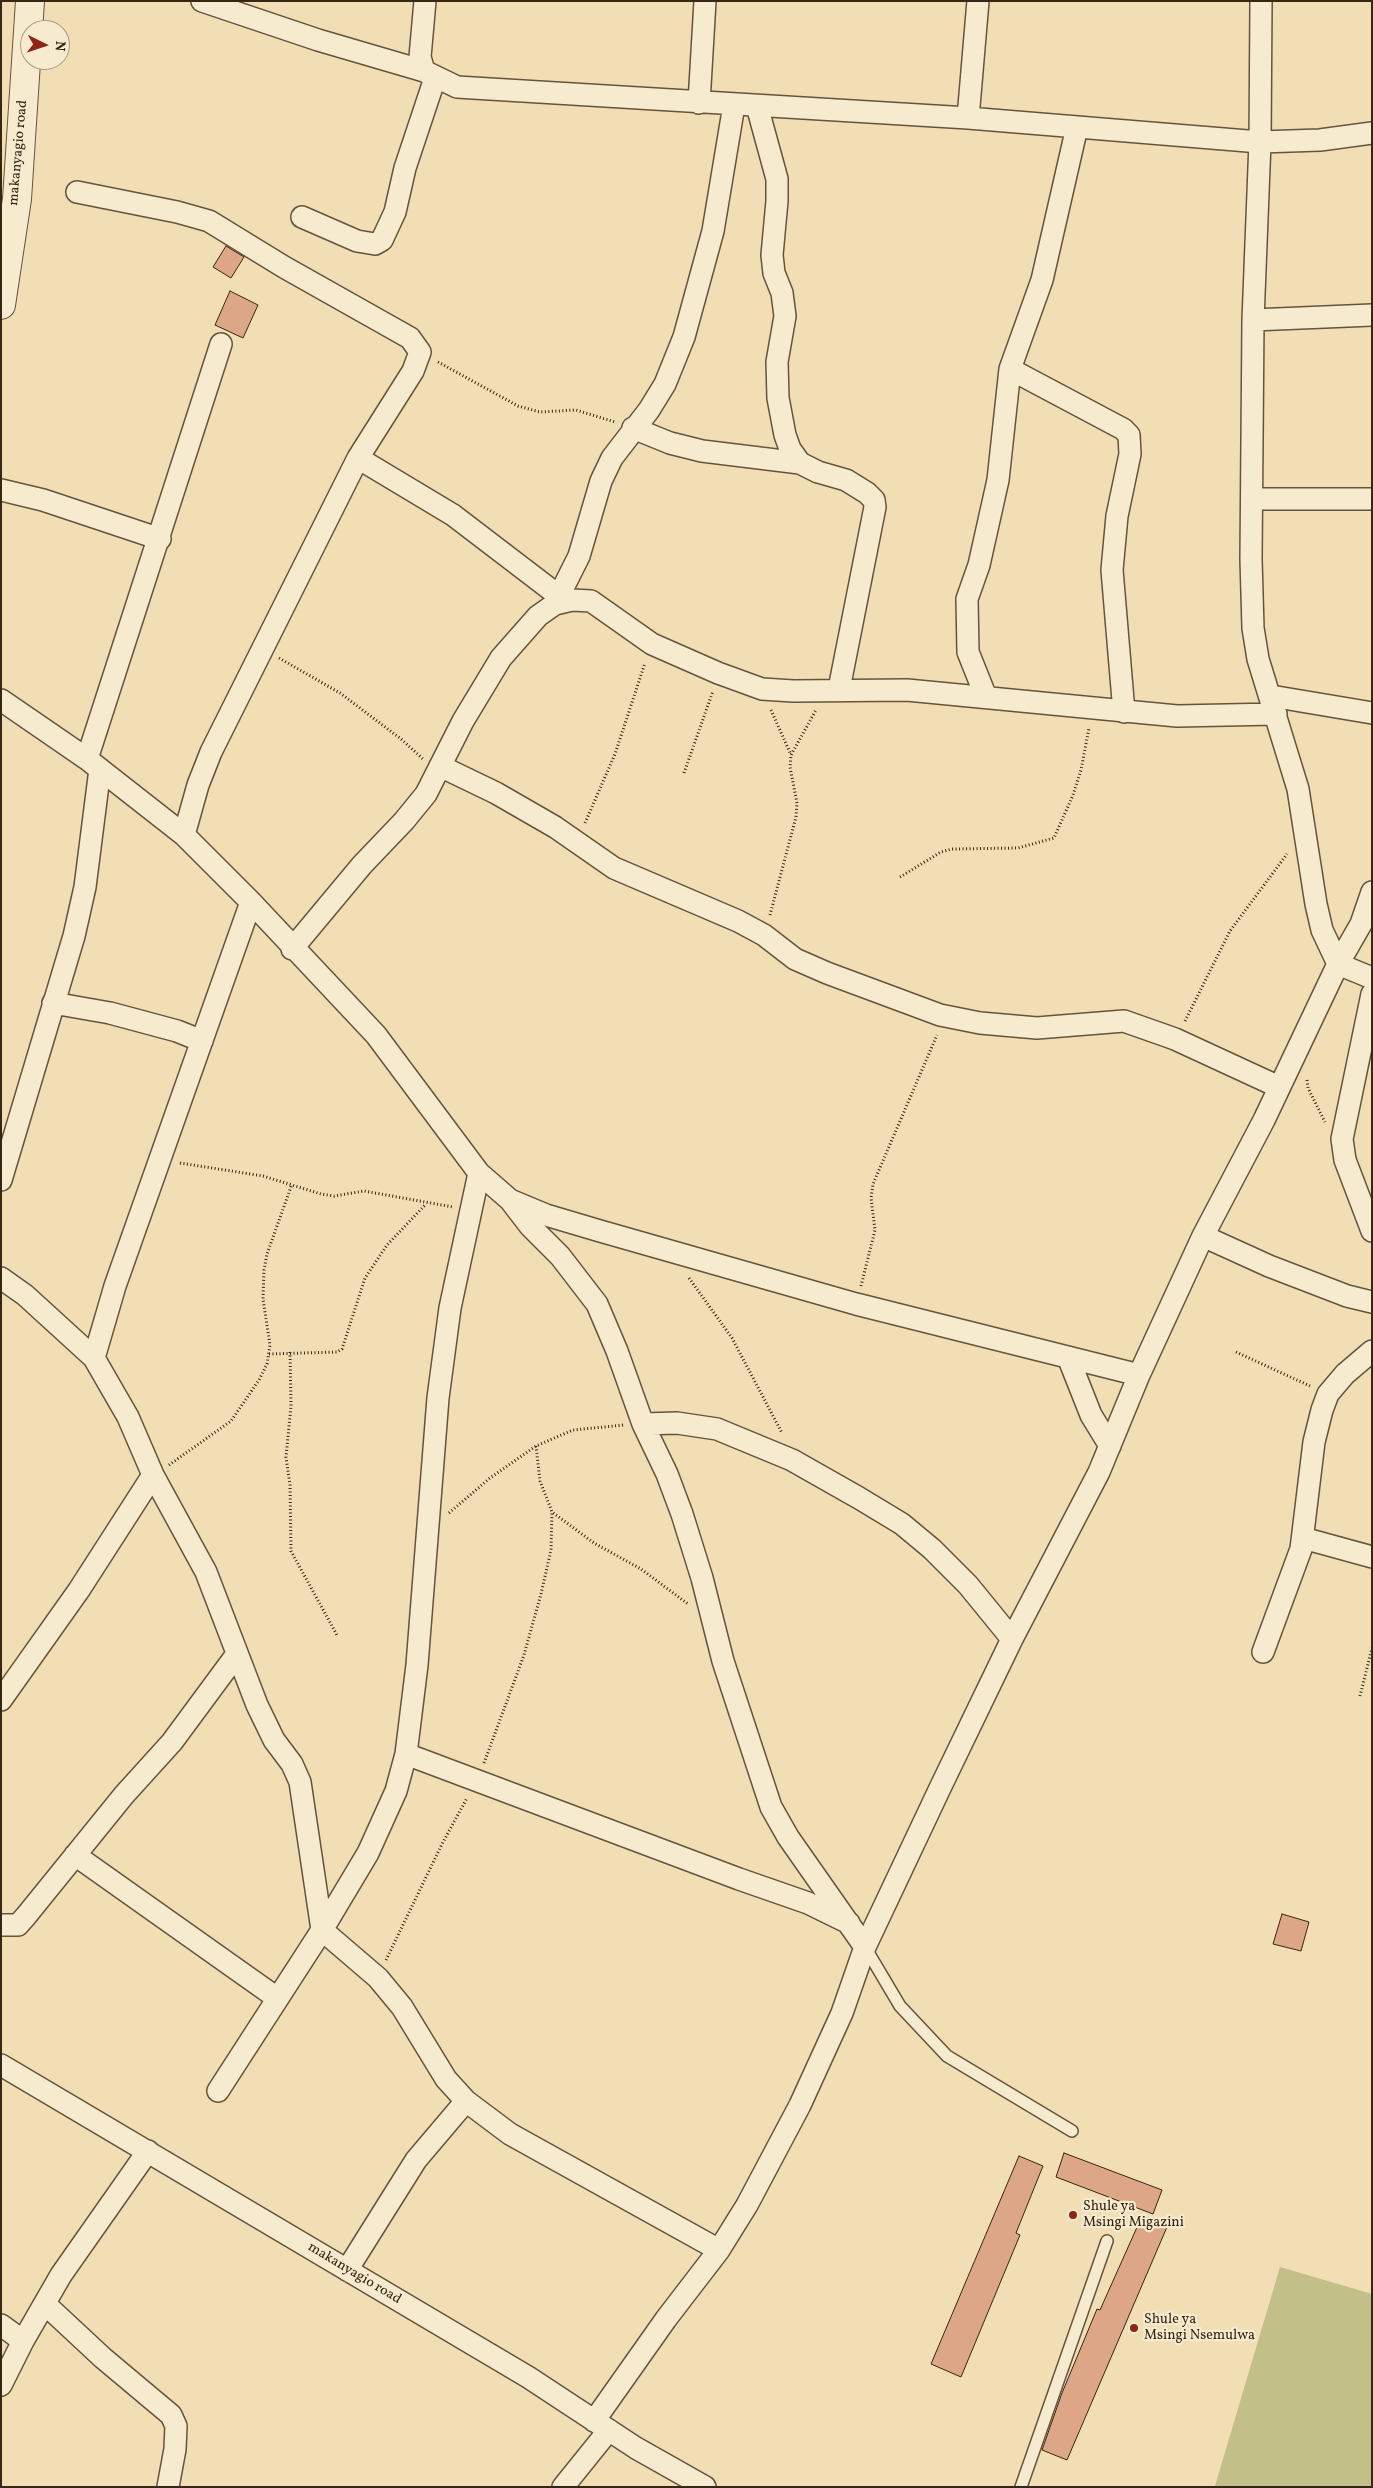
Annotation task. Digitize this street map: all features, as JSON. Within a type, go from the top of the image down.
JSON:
[{"type":"street","name":"makanyagio road","points":[[1,305],[16,199],[30,1]]},
{"type":"street","points":[[202,1],[430,75],[457,87],[968,118],[1260,142],[1320,140],[1372,133]]},
{"type":"street","points":[[302,217],[357,241],[375,244],[382,240],[395,212],[430,75],[420,57],[425,1]]},
{"type":"street","points":[[699,103],[705,1]]},
{"type":"street","points":[[968,118],[978,1]]},
{"type":"street","points":[[1261,1],[1260,142],[1253,320],[1253,628],[1258,659],[1274,705],[1298,789],[1316,904],[1322,930],[1338,964],[1372,978]]},
{"type":"street","points":[[292,949],[362,865],[404,821],[426,794],[463,721],[501,658],[526,627],[557,600],[579,556],[602,481],[612,458],[633,428],[649,410],[665,384],[684,337],[713,231],[734,105]]},
{"type":"street","points":[[757,106],[777,180],[772,256],[774,273],[782,293],[784,316],[777,362],[778,398],[785,435],[790,449],[800,463]]},
{"type":"street","points":[[986,697],[968,652],[967,599],[979,565],[998,480],[1010,369],[1042,280],[1076,127]]},
{"type":"street","points":[[77,192],[177,212],[209,221],[284,268],[410,338],[420,352],[413,371],[358,458],[264,650],[211,752],[198,785],[184,835]]},
{"type":"street","points":[[1253,320],[1372,315]]},
{"type":"street","points":[[1,1180],[74,936],[85,887],[94,764],[160,539],[222,344]]},
{"type":"street","points":[[1010,369],[1123,429],[1129,436],[1130,454],[1117,516],[1112,570],[1124,712]]},
{"type":"street","points":[[633,428],[670,443],[702,451],[800,463],[818,472],[846,480],[867,492],[874,500],[875,507],[834,689]]},
{"type":"street","points":[[358,458],[453,515],[557,600],[591,601],[652,644],[718,673],[762,689],[792,691],[834,689],[907,690],[986,697],[1092,710],[1177,716],[1274,705],[1372,713]]},
{"type":"street","points":[[1,490],[43,500],[160,539]]},
{"type":"street","points":[[1252,499],[1372,499]]},
{"type":"street","points":[[1,700],[94,764],[184,835],[251,902],[292,949],[376,1035],[479,1173],[510,1200],[530,1226],[560,1256],[597,1304],[617,1351],[643,1424],[667,1474],[682,1514],[723,1661],[770,1807],[788,1837],[851,1924],[865,1947]]},
{"type":"street","points":[[440,766],[496,793],[576,841],[614,868],[691,899],[764,935],[795,959],[945,1016],[980,1023],[1037,1028],[1124,1021],[1175,1039],[1278,1087]]},
{"type":"street","points":[[563,2487],[666,2319],[719,2250],[747,2205],[800,2105],[842,2013],[865,1947],[1012,1639],[1099,1472],[1139,1375],[1203,1236],[1264,1120],[1338,964],[1361,924],[1372,892]]},
{"type":"street","points":[[94,1358],[115,1286],[251,902]]},
{"type":"street","points":[[1372,994],[1342,1139],[1345,1160],[1372,1231]]},
{"type":"street","points":[[53,1003],[110,1013],[177,1031],[202,1041]]},
{"type":"street","points":[[218,2091],[322,1930],[368,1853],[396,1791],[406,1754],[418,1665],[440,1389],[450,1308],[479,1173]]},
{"type":"street","points":[[510,1200],[546,1215],[856,1304],[1139,1375]]},
{"type":"street","points":[[1203,1236],[1269,1266],[1347,1296],[1372,1302]]},
{"type":"street","points":[[1,1278],[25,1295],[94,1358],[128,1417],[153,1475],[206,1572],[265,1722],[292,1764],[300,1782],[322,1930],[378,1978],[402,2007],[446,2079],[466,2101],[510,2134],[719,2250]]},
{"type":"street","points":[[1263,1652],[1296,1565],[1303,1538],[1314,1442],[1322,1410],[1328,1394],[1345,1374],[1372,1351]]},
{"type":"street","points":[[1068,1357],[1091,1415],[1110,1446]]},
{"type":"street","points":[[643,1424],[677,1423],[717,1429],[792,1460],[902,1524],[968,1585],[1012,1639]]},
{"type":"street","points":[[1,1700],[79,1590],[153,1475]]},
{"type":"street","points":[[1303,1538],[1372,1557]]},
{"type":"street","points":[[1,1925],[18,1925],[172,1742],[237,1654]]},
{"type":"street","points":[[406,1754],[657,1849],[808,1903],[851,1924]]},
{"type":"street","points":[[75,1855],[277,1998]]},
{"type":"street","name":"makanyagio road","points":[[1,2064],[528,2377],[636,2448],[705,2487]]},
{"type":"street","points":[[347,2270],[416,2160],[466,2101]]},
{"type":"street","points":[[1,2385],[23,2340],[61,2276],[148,2151]]},
{"type":"street","points":[[45,2304],[103,2358],[171,2415],[176,2426],[176,2449],[168,2487]]},
{"type":"street","points":[[1,2325],[23,2340]]},
{"type":"lane","points":[[865,1947],[900,2006],[947,2056],[1072,2131]]},
{"type":"lane","points":[[1022,2487],[1107,2241]]},
{"type":"path","points":[[420,352],[518,406],[540,412],[576,410],[633,428]]},
{"type":"path","points":[[576,841],[596,800],[614,754],[652,644]]},
{"type":"path","points":[[264,650],[340,693],[419,754],[423,760],[426,794]]},
{"type":"path","points":[[684,772],[718,673]]},
{"type":"path","points":[[762,689],[791,756]]},
{"type":"path","points":[[764,935],[796,817],[797,803],[790,767],[791,756],[806,725],[834,689]]},
{"type":"path","points":[[900,877],[941,852],[952,849],[1018,848],[1054,838],[1073,796],[1081,770],[1092,710]]},
{"type":"path","points":[[1175,1039],[1230,931],[1305,830]]},
{"type":"path","points":[[856,1304],[875,1230],[871,1198],[872,1184],[945,1016]]},
{"type":"path","points":[[1299,1044],[1308,1088],[1329,1130]]},
{"type":"path","points":[[160,1160],[263,1176],[328,1195],[364,1192],[389,1194],[426,1204],[471,1209]]},
{"type":"path","points":[[153,1475],[200,1445],[231,1421],[259,1380],[269,1354],[263,1298],[264,1270],[267,1254],[292,1184]]},
{"type":"path","points":[[269,1354],[337,1352],[342,1349],[355,1306],[369,1271],[387,1245],[426,1204]]},
{"type":"path","points":[[669,1251],[732,1338],[782,1432],[792,1460]]},
{"type":"path","points":[[290,1352],[291,1406],[286,1457],[290,1485],[291,1551],[338,1638]]},
{"type":"path","points":[[1236,1352],[1328,1394]]},
{"type":"path","points":[[429,1530],[490,1478],[536,1446],[573,1430],[601,1426],[643,1424]]},
{"type":"path","points":[[378,1978],[442,1844],[477,1780],[505,1711],[524,1655],[551,1550],[552,1512],[540,1481],[536,1446]]},
{"type":"path","points":[[552,1512],[594,1543],[640,1569],[713,1622]]},
{"type":"path","points":[[1360,1696],[1372,1648]]},
{"type":"shaded area","points":[[1280,2267],[1372,2294],[1372,2487],[1215,2486]]},
{"type":"building","points":[[226,246],[244,257],[231,278],[213,267]]},
{"type":"building","points":[[230,291],[258,305],[243,338],[215,325]]},
{"type":"building","points":[[1282,1914],[1309,1922],[1301,1951],[1273,1944]]},
{"type":"building","points":[[1064,2153],[1162,2190],[1153,2214],[1056,2177]]},
{"type":"building","points":[[1019,2156],[1043,2166],[1016,2233],[1020,2235],[961,2377],[931,2364]]},
{"type":"building","points":[[1142,2216],[1167,2227],[1067,2460],[1042,2450],[1062,2393],[1097,2309],[1100,2310]]},
{"type":"place","name":"Shule ya Msingi Migazini","points":[[1073,2215]]},
{"type":"place","name":"Shule ya Msingi Nsemulwa","points":[[1134,2328]]}]
